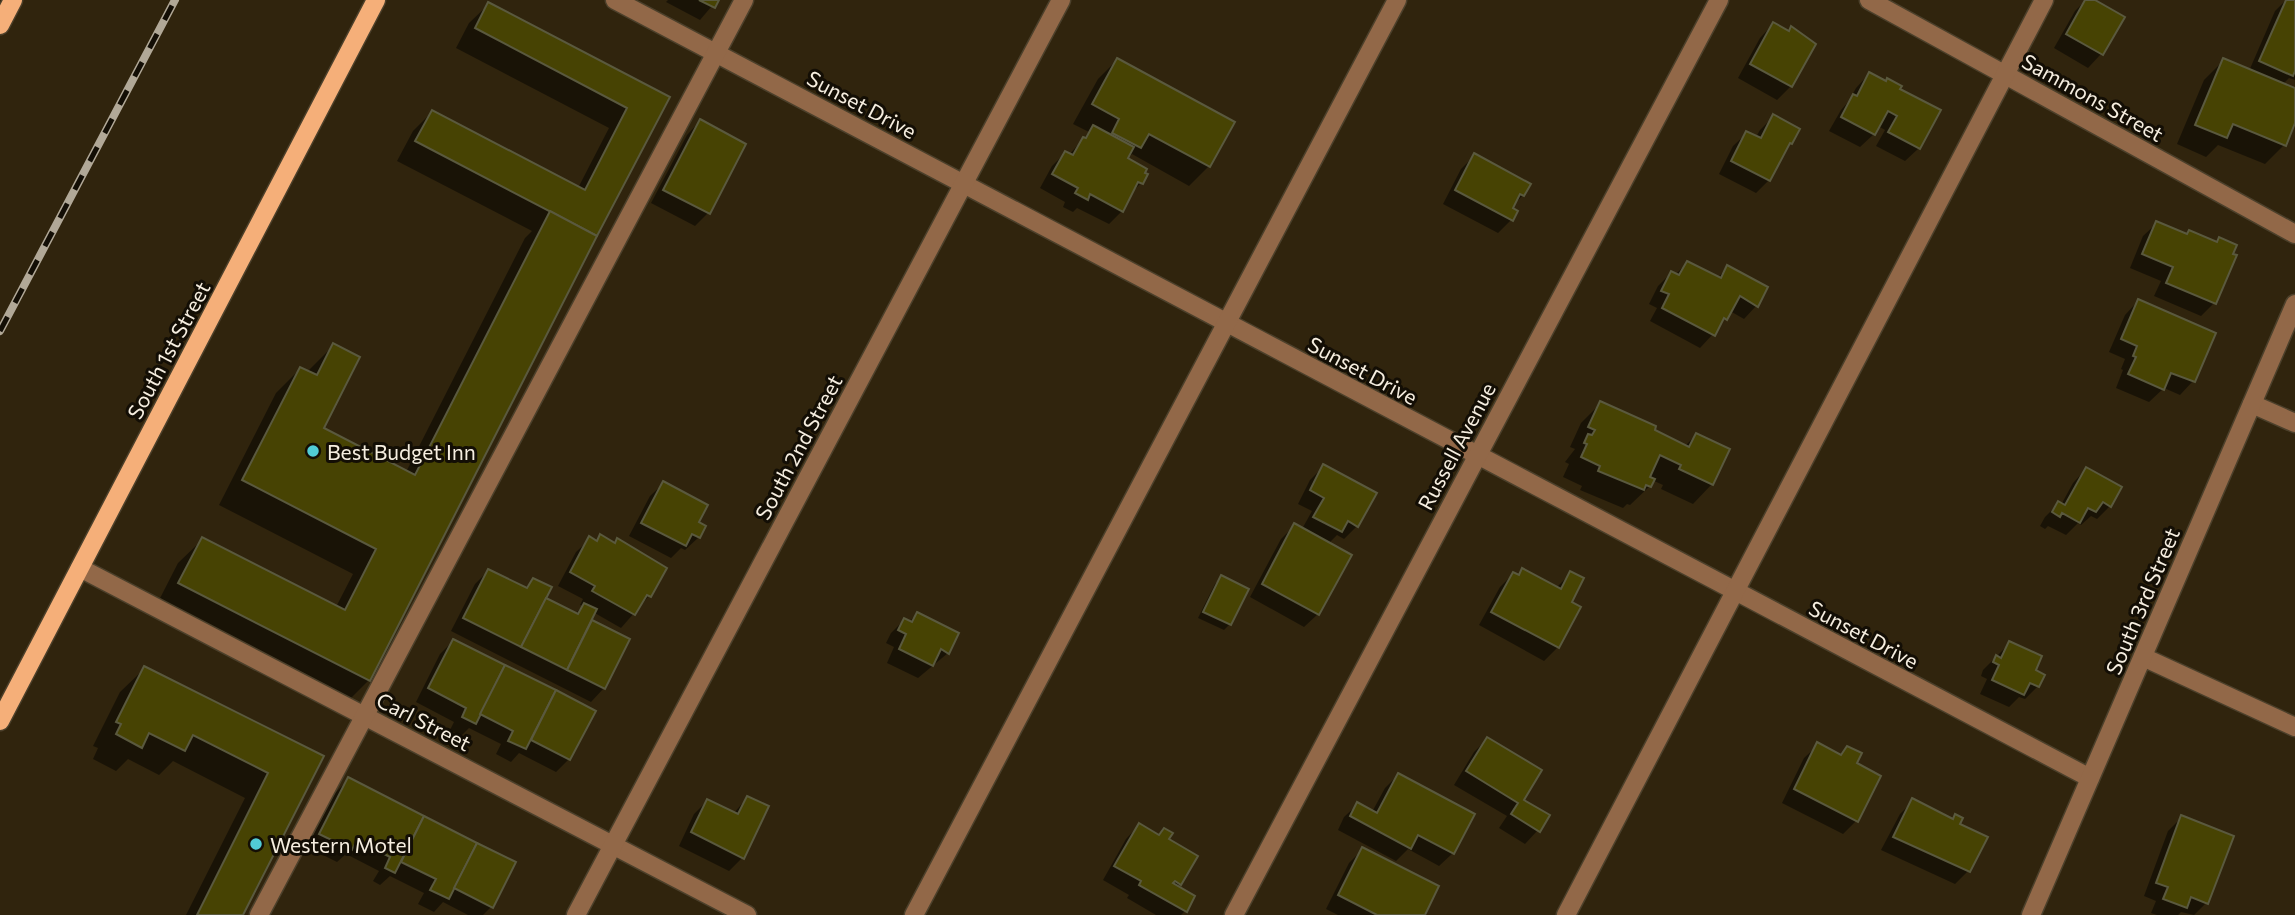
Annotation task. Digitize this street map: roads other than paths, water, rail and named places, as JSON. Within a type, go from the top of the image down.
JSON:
[{"type":"main road","points":[[0,25],[13,0]]},
{"type":"main road","name":"South 1st Street","points":[[0,720],[376,0]]},
{"type":"street","name":"Sunset Drive","points":[[615,0],[2090,778]]},
{"type":"street","points":[[259,915],[744,0]]},
{"type":"street","name":"South 2nd Street","points":[[576,915],[1060,0]]},
{"type":"street","points":[[914,915],[1397,0]]},
{"type":"street","name":"Russell Avenue","points":[[1234,915],[1719,0]]},
{"type":"street","name":"Sammons Street","points":[[1869,0],[2295,234]]},
{"type":"street","points":[[1566,915],[2044,0]]},
{"type":"street","name":"South 3rd Street","points":[[2031,915],[2295,304]]},
{"type":"street","points":[[2252,404],[2295,423]]},
{"type":"street","name":"Carl Street","points":[[80,568],[747,915]]},
{"type":"street","points":[[2143,657],[2295,727]]},
{"type":"railway","points":[[0,331],[175,0]]},
{"type":"place","name":"Best Budget Inn","points":[[313,451]]},
{"type":"place","name":"Western Motel","points":[[256,844]]}]
